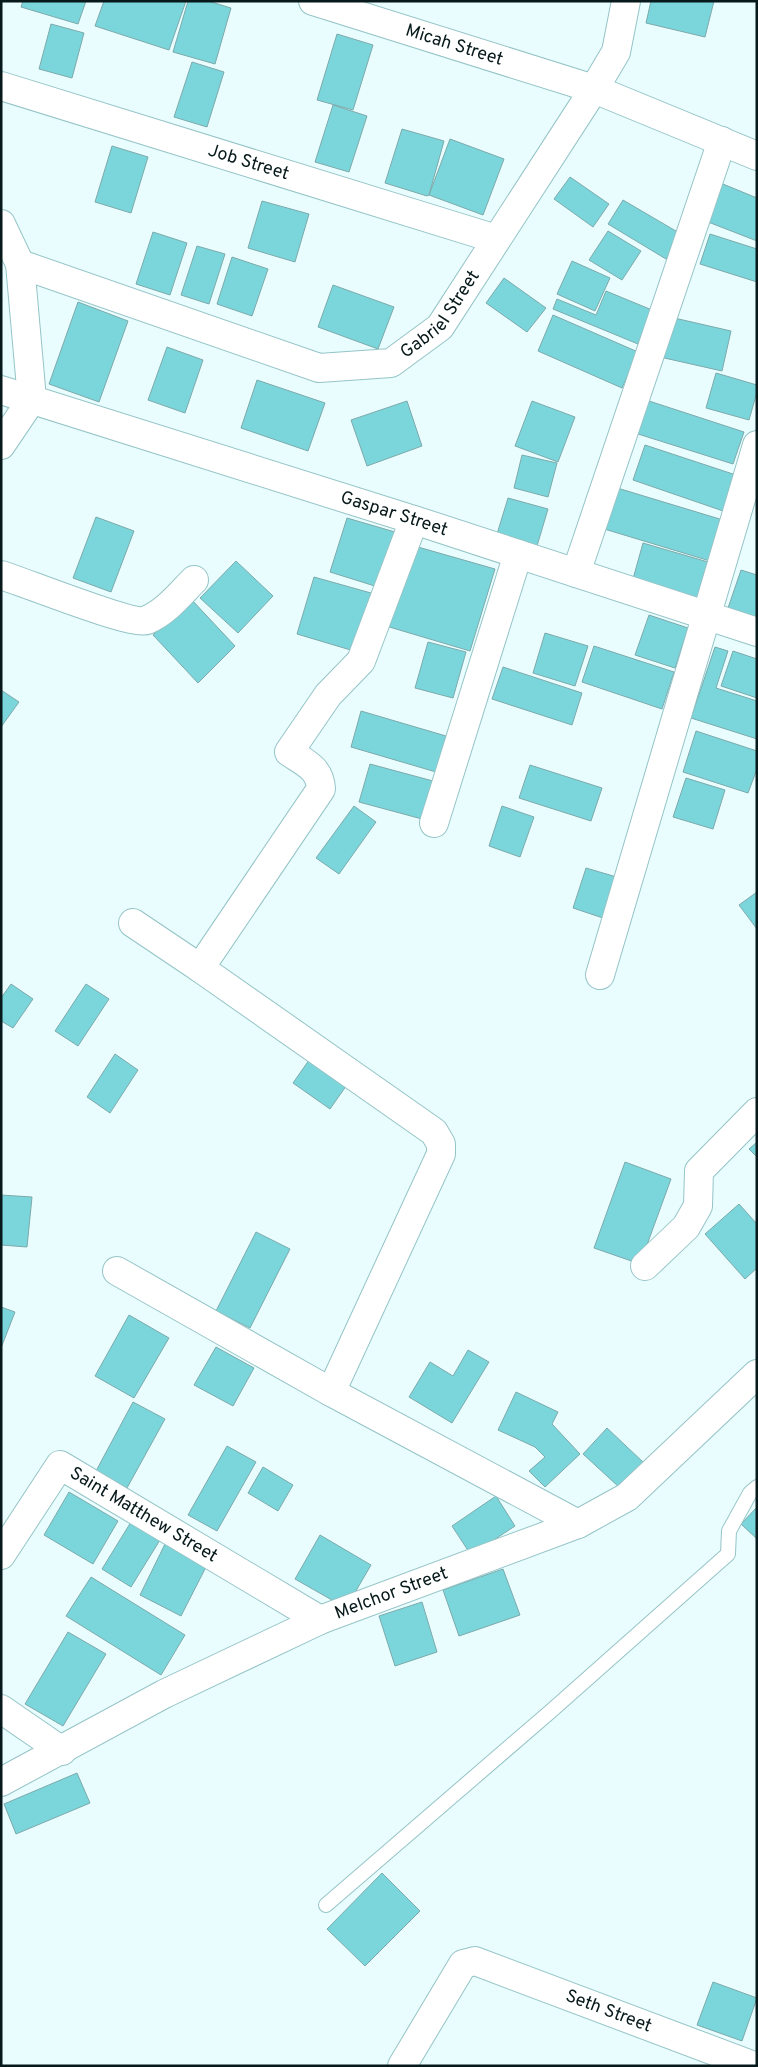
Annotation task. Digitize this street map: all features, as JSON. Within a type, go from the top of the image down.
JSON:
[{"type":"street","name":"Micah Street","points":[[313,1],[594,89],[757,156]]},
{"type":"street","name":"Gabriel Street","points":[[20,264],[319,368],[391,363],[440,327],[616,52],[626,1]]},
{"type":"street","name":"Job Street","points":[[1,86],[496,238]]},
{"type":"street","points":[[576,573],[722,141]]},
{"type":"street","points":[[1,224],[20,264],[32,399],[1,445]]},
{"type":"street","name":"Gaspar Street","points":[[1,390],[414,520],[757,632]]},
{"type":"street","points":[[600,975],[757,445]]},
{"type":"street","points":[[200,968],[321,789],[320,778],[316,772],[289,752],[328,695],[361,662],[414,520]]},
{"type":"street","points":[[434,823],[518,554]]},
{"type":"street","points":[[1,575],[118,616],[145,621],[161,613],[194,580]]},
{"type":"street","points":[[133,923],[434,1132],[441,1144],[442,1154],[331,1392]]},
{"type":"street","points":[[645,1266],[686,1227],[698,1206],[699,1170],[757,1112]]},
{"type":"street","points":[[117,1271],[331,1392],[578,1524]]},
{"type":"street","name":"Melchor Street","points":[[1,1782],[62,1751],[164,1694],[320,1620],[578,1524],[627,1498],[757,1374]]},
{"type":"street","name":"Saint Matthew Street","points":[[1,1555],[60,1465],[320,1620]]},
{"type":"street","points":[[1,1708],[62,1751]]},
{"type":"street","name":"Seth Street","points":[[402,2066],[463,1964],[474,1961],[754,2066]]},
{"type":"lane","points":[[326,1905],[551,1711],[728,1554],[729,1531],[750,1493],[757,1487]]},
{"type":"building","points":[[23,1],[86,1],[78,24],[21,7]]},
{"type":"building","points":[[104,1],[186,1],[169,50],[95,26]]},
{"type":"building","points":[[188,1],[208,1],[231,8],[215,64],[173,52]]},
{"type":"building","points":[[651,1],[714,1],[705,37],[646,23]]},
{"type":"building","points":[[51,24],[84,33],[72,78],[39,69]]},
{"type":"building","points":[[337,34],[373,45],[353,110],[317,100]]},
{"type":"building","points":[[192,62],[224,72],[207,127],[174,117]]},
{"type":"building","points":[[333,105],[367,116],[349,172],[315,162]]},
{"type":"building","points":[[402,129],[444,141],[429,195],[427,196],[385,183]]},
{"type":"building","points":[[450,139],[504,159],[483,215],[429,195]]},
{"type":"building","points":[[112,146],[148,157],[131,213],[95,202]]},
{"type":"building","points":[[570,177],[609,204],[593,227],[554,199]]},
{"type":"building","points":[[718,182],[757,198],[757,241],[703,220]]},
{"type":"building","points":[[623,200],[681,234],[666,259],[608,224]]},
{"type":"building","points":[[262,201],[309,214],[295,262],[248,248]]},
{"type":"building","points":[[608,231],[641,251],[622,280],[589,260]]},
{"type":"building","points":[[153,232],[187,243],[170,295],[136,284]]},
{"type":"building","points":[[710,234],[757,249],[757,282],[700,264]]},
{"type":"building","points":[[197,246],[225,254],[209,304],[181,295]]},
{"type":"building","points":[[232,257],[268,269],[252,316],[217,304]]},
{"type":"building","points":[[572,261],[610,278],[595,311],[557,294]]},
{"type":"building","points":[[504,278],[546,308],[527,332],[486,303]]},
{"type":"building","points":[[333,285],[394,307],[378,349],[318,327]]},
{"type":"building","points":[[606,291],[652,310],[638,344],[553,309],[557,299],[596,315]]},
{"type":"building","points":[[78,302],[128,321],[99,402],[49,384]]},
{"type":"building","points":[[553,315],[638,352],[622,388],[538,351]]},
{"type":"building","points":[[670,317],[731,331],[722,371],[660,357]]},
{"type":"building","points":[[167,347],[203,360],[185,413],[148,400]]},
{"type":"building","points":[[716,373],[757,385],[757,392],[749,420],[706,408]]},
{"type":"building","points":[[257,380],[325,403],[308,451],[241,428]]},
{"type":"building","points":[[646,400],[744,432],[733,464],[635,433]]},
{"type":"building","points":[[407,401],[422,446],[367,466],[351,420]]},
{"type":"building","points":[[532,401],[575,417],[558,462],[515,446]]},
{"type":"building","points":[[645,445],[739,476],[726,512],[633,480]]},
{"type":"building","points":[[522,455],[557,463],[548,497],[514,488]]},
{"type":"building","points":[[614,487],[723,520],[710,561],[601,528]]},
{"type":"building","points":[[508,498],[548,509],[537,546],[497,534]]},
{"type":"building","points":[[96,517],[134,531],[111,592],[73,578]]},
{"type":"building","points":[[347,518],[395,532],[378,587],[330,572]]},
{"type":"building","points":[[643,543],[708,562],[695,605],[631,586]]},
{"type":"building","points":[[411,545],[495,569],[470,651],[386,626]]},
{"type":"building","points":[[236,561],[273,596],[238,633],[200,598]]},
{"type":"building","points":[[741,570],[757,575],[757,620],[727,611]]},
{"type":"building","points":[[314,577],[371,593],[354,651],[297,634]]},
{"type":"building","points":[[191,599],[235,646],[198,683],[153,635]]},
{"type":"building","points":[[649,615],[688,628],[675,668],[635,655]]},
{"type":"building","points":[[545,633],[588,646],[575,686],[533,673]]},
{"type":"building","points":[[428,642],[466,652],[453,698],[415,688]]},
{"type":"building","points":[[594,646],[674,672],[662,709],[582,682]]},
{"type":"building","points":[[715,647],[728,651],[716,688],[757,701],[757,739],[691,718]]},
{"type":"building","points":[[733,651],[757,659],[757,698],[721,686]]},
{"type":"building","points":[[503,667],[582,693],[572,725],[492,699]]},
{"type":"building","points":[[1,690],[19,702],[1,727]]},
{"type":"building","points":[[361,711],[446,736],[436,772],[351,747]]},
{"type":"building","points":[[696,731],[757,751],[757,769],[748,793],[683,772]]},
{"type":"building","points":[[370,764],[433,781],[422,819],[359,802]]},
{"type":"building","points":[[530,765],[602,788],[591,821],[519,798]]},
{"type":"building","points":[[686,778],[725,790],[713,829],[673,817]]},
{"type":"building","points":[[354,806],[376,822],[339,874],[316,858]]},
{"type":"building","points":[[502,806],[534,817],[520,857],[489,846]]},
{"type":"building","points":[[586,868],[620,878],[606,919],[573,908]]},
{"type":"building","points":[[757,892],[757,929],[739,905]]},
{"type":"building","points":[[11,984],[33,999],[13,1028],[1,1021],[1,998]]},
{"type":"building","points":[[86,984],[109,999],[78,1046],[55,1031]]},
{"type":"building","points":[[314,1053],[351,1079],[330,1109],[293,1083]]},
{"type":"building","points":[[115,1054],[138,1070],[110,1113],[87,1097]]},
{"type":"building","points":[[757,1142],[757,1157],[749,1149]]},
{"type":"building","points":[[625,1162],[671,1179],[640,1264],[594,1248]]},
{"type":"building","points":[[1,1195],[32,1197],[27,1247],[1,1245]]},
{"type":"building","points":[[739,1204],[757,1224],[757,1268],[745,1279],[705,1234]]},
{"type":"building","points":[[256,1232],[290,1249],[250,1328],[216,1311]]},
{"type":"building","points":[[1,1307],[15,1312],[1,1348]]},
{"type":"building","points":[[129,1315],[169,1338],[134,1398],[95,1376]]},
{"type":"building","points":[[216,1347],[254,1368],[233,1406],[194,1385]]},
{"type":"building","points":[[468,1350],[489,1362],[452,1423],[409,1397],[430,1362],[453,1376]]},
{"type":"building","points":[[516,1392],[558,1412],[552,1424],[580,1454],[545,1487],[529,1471],[545,1457],[535,1447],[498,1430]]},
{"type":"building","points":[[133,1402],[165,1419],[127,1488],[96,1471]]},
{"type":"building","points":[[607,1428],[644,1463],[620,1488],[583,1454]]},
{"type":"building","points":[[227,1446],[256,1462],[217,1531],[188,1515]]},
{"type":"building","points":[[263,1467],[293,1485],[278,1511],[248,1493]]},
{"type":"building","points":[[69,1492],[118,1521],[93,1564],[44,1535]]},
{"type":"building","points":[[496,1496],[515,1526],[471,1555],[452,1526]]},
{"type":"building","points":[[757,1507],[757,1539],[741,1524]]},
{"type":"building","points":[[131,1522],[160,1540],[131,1587],[102,1569]]},
{"type":"building","points":[[320,1535],[371,1565],[346,1608],[295,1579]]},
{"type":"building","points":[[165,1544],[207,1565],[181,1616],[140,1595]]},
{"type":"building","points":[[503,1569],[520,1615],[459,1636],[443,1590]]},
{"type":"building","points":[[91,1577],[185,1635],[161,1675],[66,1616]]},
{"type":"building","points":[[422,1602],[437,1652],[395,1666],[379,1616]]},
{"type":"building","points":[[68,1632],[106,1654],[63,1726],[25,1704]]},
{"type":"building","points":[[77,1773],[90,1803],[16,1834],[4,1804]]},
{"type":"building","points":[[382,1873],[420,1911],[365,1966],[327,1929]]},
{"type":"building","points":[[713,1982],[757,1998],[742,2041],[697,2025]]}]
